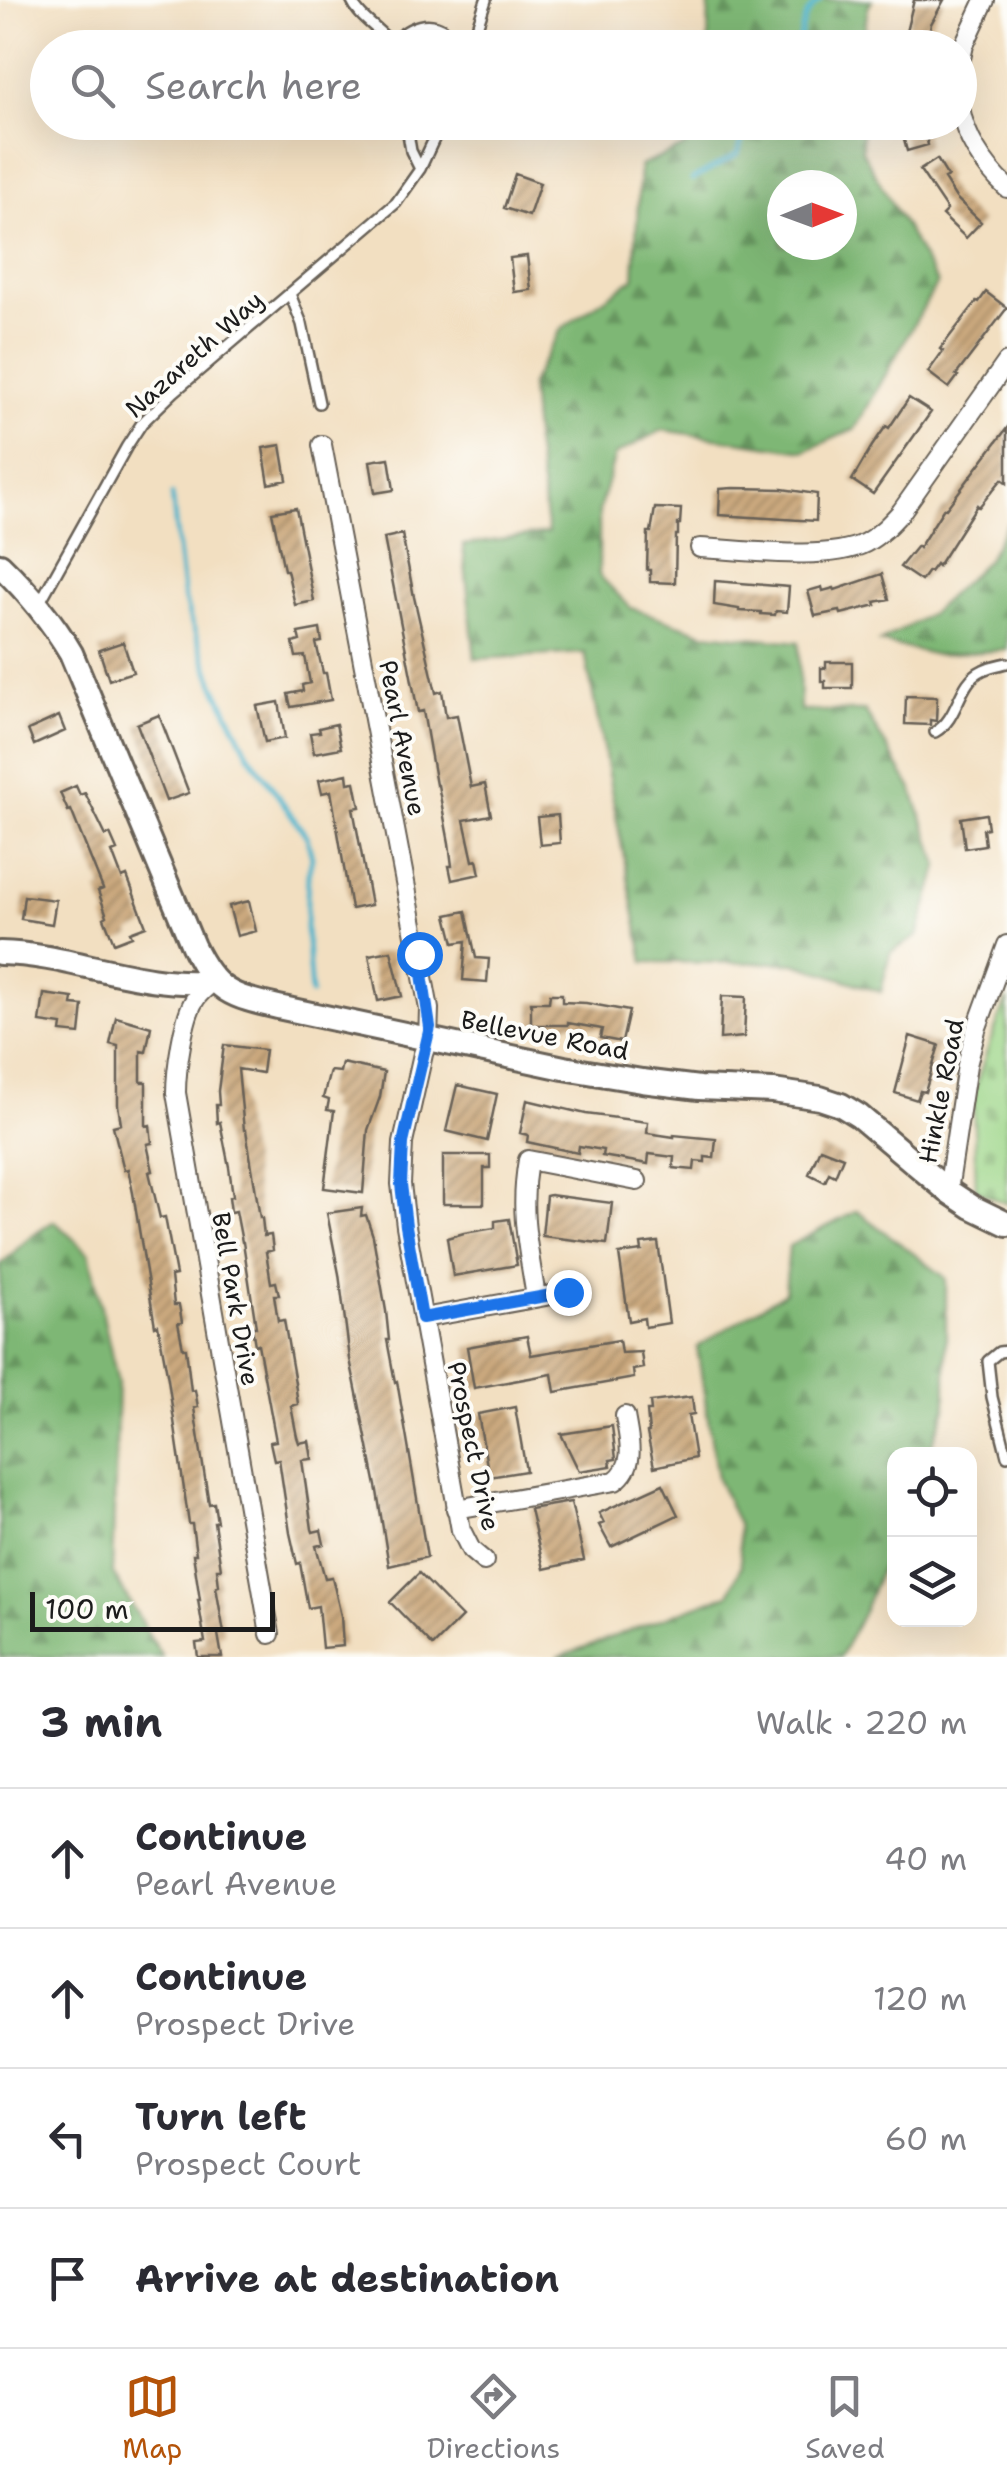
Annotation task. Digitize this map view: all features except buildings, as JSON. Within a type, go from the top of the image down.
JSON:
[{"type":"street","points":[[971,30],[984,0]]},
{"type":"street","points":[[969,140],[1007,188]]},
{"type":"street","points":[[700,548],[828,554],[868,542],[902,512],[1007,362]]},
{"type":"street","name":"Pearl Avenue","points":[[322,445],[429,1009],[428,1040]]},
{"type":"street","points":[[0,565],[39,605],[71,653],[186,929],[213,981],[185,984],[4,953]]},
{"type":"street","name":"Hinkle Road","points":[[948,1191],[967,1065],[1007,946]]},
{"type":"street","name":"Bellevue Road","points":[[213,981],[246,999],[642,1082],[820,1098],[859,1116],[948,1191],[1007,1224]]},
{"type":"street","name":"Bell Park Drive","points":[[213,981],[196,998],[190,1012],[178,1063],[176,1093],[270,1634]]},
{"type":"street","name":"Prospect Drive","points":[[428,1040],[406,1130],[402,1166],[406,1226],[460,1530],[471,1550],[484,1561]]},
{"type":"street","points":[[536,1297],[523,1221],[528,1160],[638,1181]]},
{"type":"street","points":[[422,1318],[568,1292]]},
{"type":"street","points":[[456,1508],[615,1481],[625,1472],[630,1456],[625,1416]]},
{"type":"lane","points":[[351,0],[356,11],[380,30]]},
{"type":"lane","points":[[476,30],[486,0]]},
{"type":"lane","points":[[407,30],[427,24],[442,30]]},
{"type":"lane","points":[[410,140],[420,169]]},
{"type":"lane","name":"Nazareth Way","points":[[39,605],[142,423],[396,203],[420,169],[434,140]]},
{"type":"lane","points":[[290,294],[302,324],[319,403]]},
{"type":"lane","points":[[935,732],[952,717],[958,699],[980,671],[1007,664]]},
{"type":"lane","points":[[1007,1351],[988,1361],[992,1397],[1007,1456]]},
{"type":"green space","points":[[709,0],[872,0],[865,30],[708,30]]},
{"type":"green space","points":[[688,140],[862,140],[862,151],[937,283],[855,429],[805,451],[662,430],[615,455],[599,511],[599,575],[631,608],[704,633],[799,642],[800,711],[865,711],[912,789],[939,865],[918,936],[890,953],[881,992],[795,963],[644,962],[585,653],[475,659],[463,545],[548,533],[530,385],[561,329],[634,278],[640,166],[686,146]]},
{"type":"green space","points":[[1007,524],[1007,650],[936,655],[880,642],[931,613],[986,561]]},
{"type":"green space","points":[[1007,999],[1007,1204],[976,1190],[973,1094]]},
{"type":"green space","points":[[857,1211],[946,1278],[946,1409],[931,1447],[887,1447],[887,1553],[840,1657],[558,1657],[729,1594],[741,1566],[738,1524],[717,1478],[697,1347],[785,1292],[789,1246]]},
{"type":"green space","points":[[54,1221],[89,1253],[118,1383],[112,1572],[162,1657],[0,1657],[0,1265]]},
{"type":"waterway","points":[[801,30],[807,15],[821,0]]},
{"type":"waterway","points":[[692,180],[738,154],[742,140]]},
{"type":"waterway","points":[[172,495],[183,593],[214,684],[248,753],[307,837],[312,858],[306,928],[311,994]]},
{"type":"route","points":[[419,954],[430,1027],[403,1143],[401,1184],[422,1318],[568,1292]]}]
